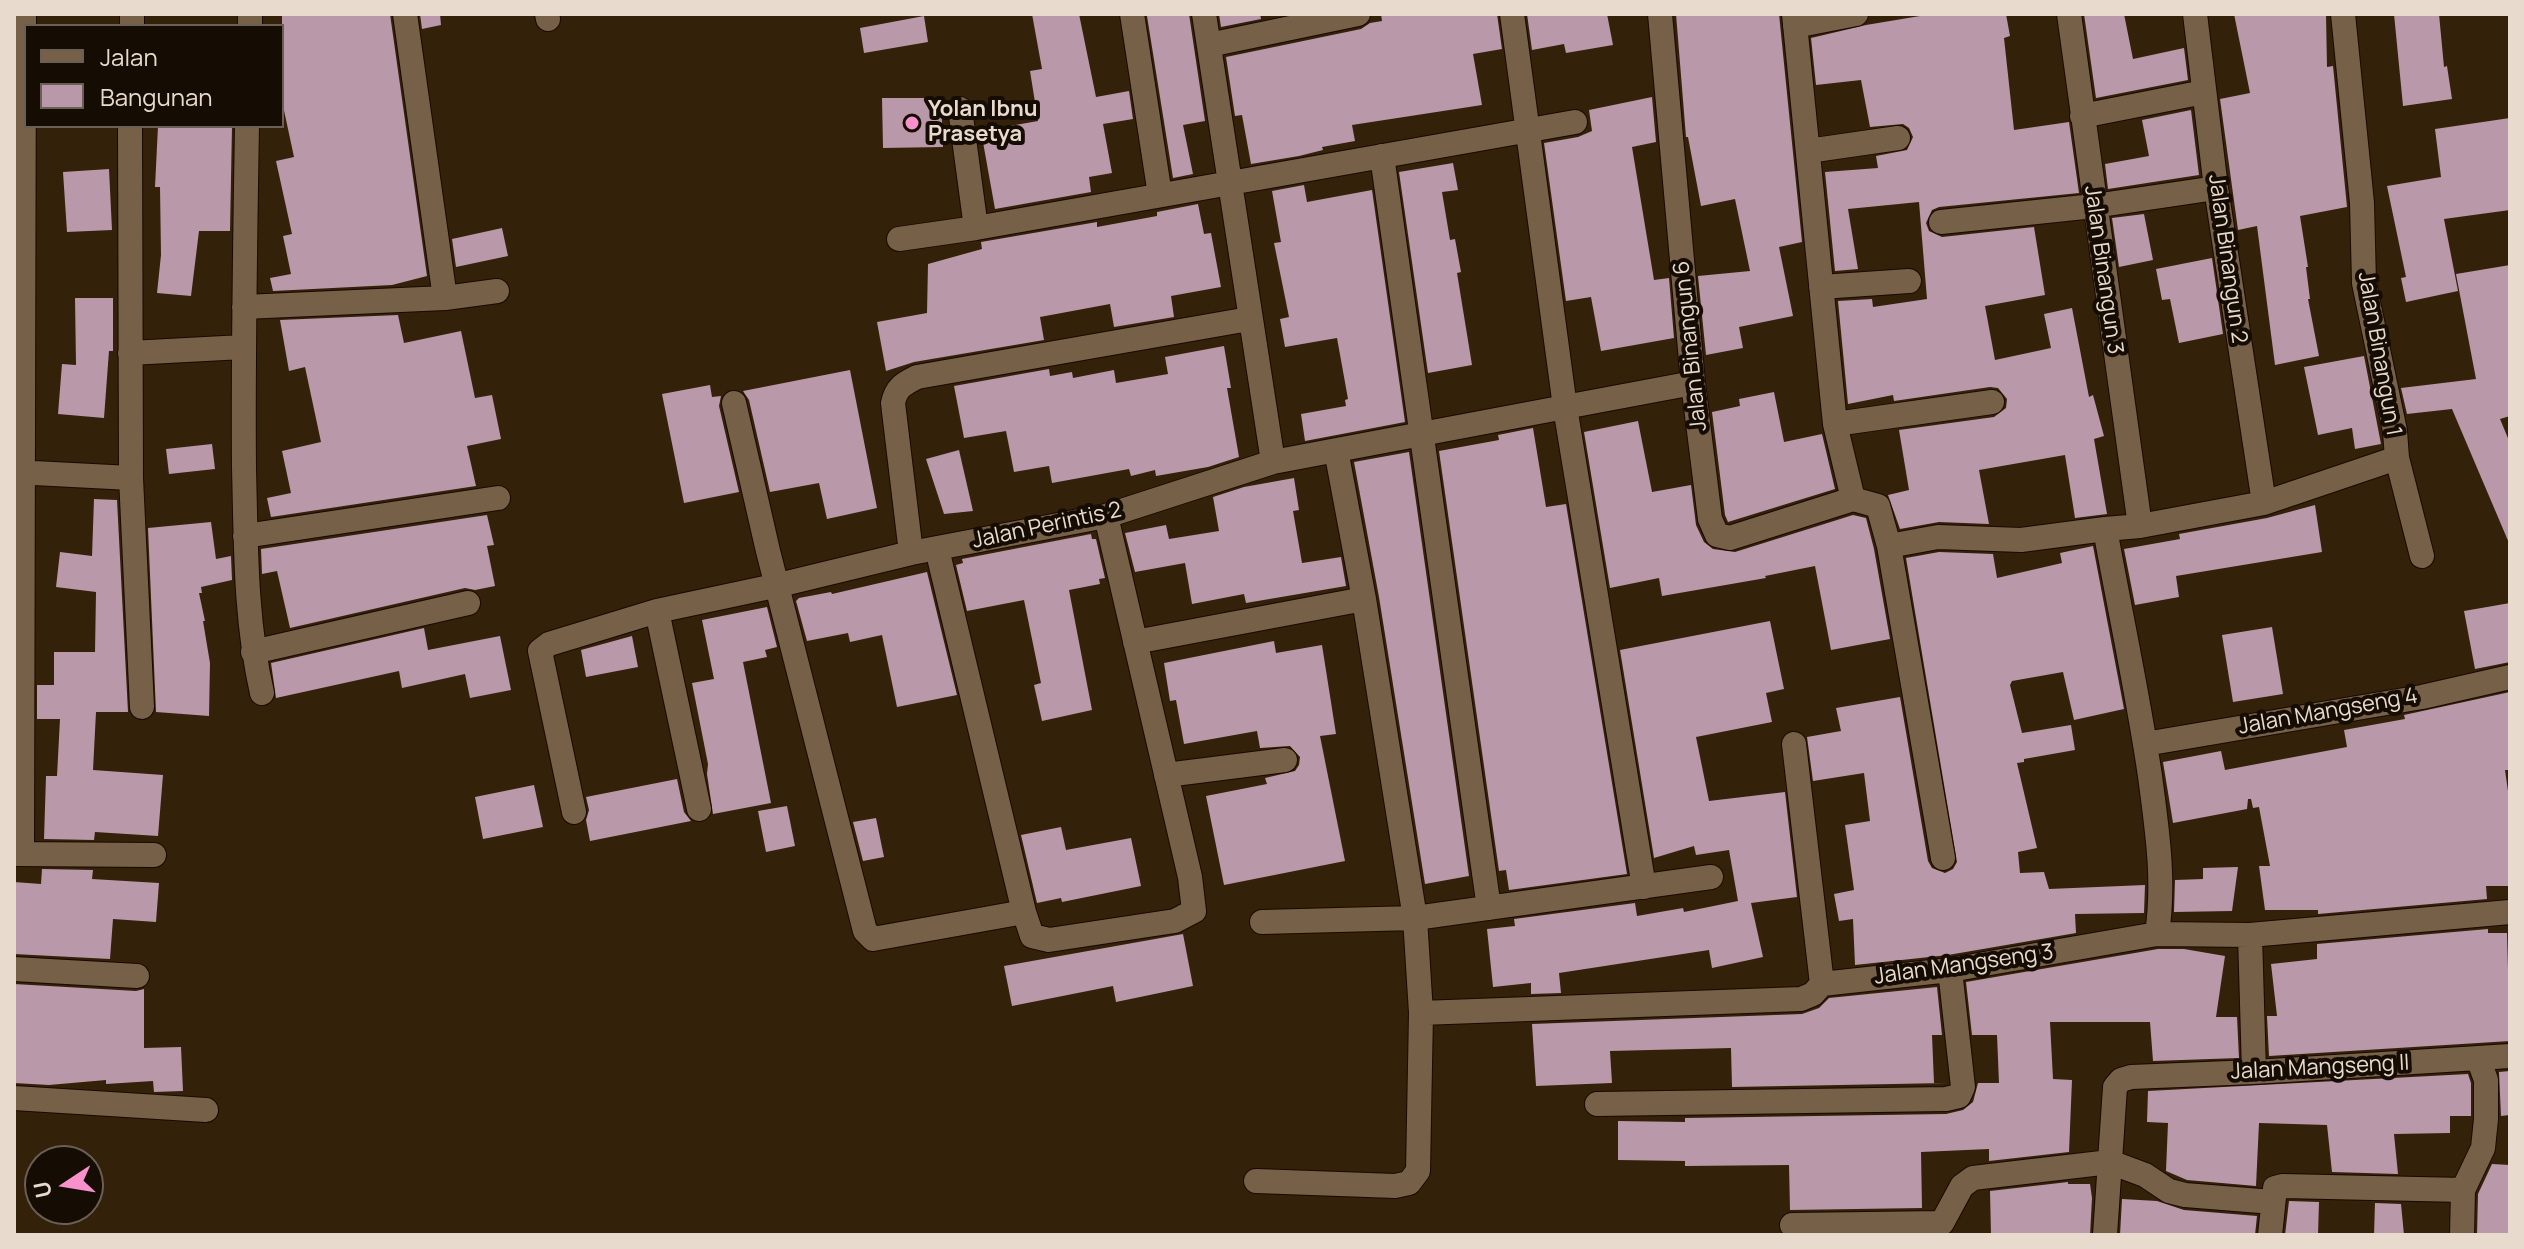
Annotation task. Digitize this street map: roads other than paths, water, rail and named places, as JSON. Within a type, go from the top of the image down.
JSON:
[{"type":"street","points":[[24,14],[18,473],[18,854],[154,855]]},
{"type":"street","points":[[405,14],[445,298]]},
{"type":"street","points":[[1132,14],[1160,195]]},
{"type":"street","points":[[1204,14],[1273,462]]},
{"type":"street","points":[[1209,45],[1358,14]]},
{"type":"street","points":[[1512,14],[1565,407],[1644,887]]},
{"type":"street","name":"Jalan Binangun 6","points":[[1660,14],[1693,383],[1710,519],[1717,535],[1730,538],[1853,499]]},
{"type":"street","points":[[1856,14],[1795,20],[1835,424],[1853,499],[1878,506],[1889,546],[1943,858]]},
{"type":"street","name":"Jalan Binangun 3","points":[[2069,14],[2140,526]]},
{"type":"street","name":"Jalan Binangun 2","points":[[2195,14],[2216,188],[2264,503]]},
{"type":"street","name":"Jalan Binangun 1","points":[[1889,546],[1938,537],[2021,540],[2140,526],[2264,503],[2397,458],[2395,431],[2364,283],[2362,203],[2343,14]]},
{"type":"street","points":[[2082,116],[2204,92]]},
{"type":"street","points":[[960,109],[976,228]]},
{"type":"street","points":[[899,239],[1575,122]]},
{"type":"street","points":[[130,128],[131,478],[142,707]]},
{"type":"street","points":[[247,128],[243,347],[245,536],[253,652],[262,693]]},
{"type":"street","points":[[1808,151],[1898,138]]},
{"type":"street","points":[[1382,156],[1489,908]]},
{"type":"street","points":[[1941,222],[2094,206],[2216,188]]},
{"type":"street","points":[[1821,287],[1909,281]]},
{"type":"street","points":[[244,307],[445,298],[497,291]]},
{"type":"street","points":[[911,553],[893,403],[895,391],[903,384],[917,377],[1249,319]]},
{"type":"street","points":[[130,353],[243,347]]},
{"type":"street","name":"Jalan Perintis 2","points":[[574,812],[540,651],[549,644],[657,611],[911,553],[1106,516],[1273,462],[1693,383]]},
{"type":"street","points":[[1835,424],[1992,402]]},
{"type":"street","points":[[734,403],[768,551],[865,931],[873,939],[1024,912]]},
{"type":"street","points":[[1256,1181],[1395,1186],[1409,1183],[1418,1171],[1421,1013],[1415,918],[1364,599],[1336,450]]},
{"type":"street","points":[[2397,458],[2422,556]]},
{"type":"street","points":[[18,473],[131,478]]},
{"type":"street","points":[[245,536],[498,498]]},
{"type":"street","points":[[937,549],[1032,936],[1049,940],[1175,921],[1194,911],[1190,877],[1106,516]]},
{"type":"street","points":[[2105,529],[2145,744],[2162,862],[2162,901],[2157,934]]},
{"type":"street","points":[[1135,642],[1364,599]]},
{"type":"street","points":[[253,652],[468,603]]},
{"type":"street","points":[[657,611],[699,809]]},
{"type":"street","name":"Jalan Mangseng 4","points":[[2145,744],[2422,697],[2510,677]]},
{"type":"street","points":[[1794,744],[1822,984]]},
{"type":"street","points":[[1166,775],[1285,760]]},
{"type":"street","points":[[1262,922],[1415,918],[1711,877]]},
{"type":"street","name":"Jalan Mangseng 3","points":[[1421,1013],[1801,999],[1813,994],[1822,984],[1950,970],[2157,934],[2250,935],[2510,912]]},
{"type":"street","points":[[2250,935],[2254,1072]]},
{"type":"street","points":[[14,969],[137,976]]},
{"type":"street","points":[[1597,1104],[1930,1100],[1959,1096],[1963,1087],[1950,970]]},
{"type":"street","name":"Jalan Mangseng II","points":[[2110,1162],[2115,1087],[2121,1080],[2131,1077],[2510,1056]]},
{"type":"street","points":[[2462,1235],[2463,1190],[2483,1148],[2486,1080],[2478,1058]]},
{"type":"street","points":[[14,1098],[206,1110]]},
{"type":"street","points":[[1792,1225],[1944,1229],[1962,1186],[1973,1178],[2110,1162],[2145,1175],[2169,1191],[2185,1195],[2273,1202]]},
{"type":"street","points":[[2105,1235],[2110,1162]]},
{"type":"street","points":[[2270,1235],[2275,1188],[2283,1186],[2463,1190]]},
{"type":"place","name":"Yolan Ibnu Prasetya","points":[[912,123]]}]
